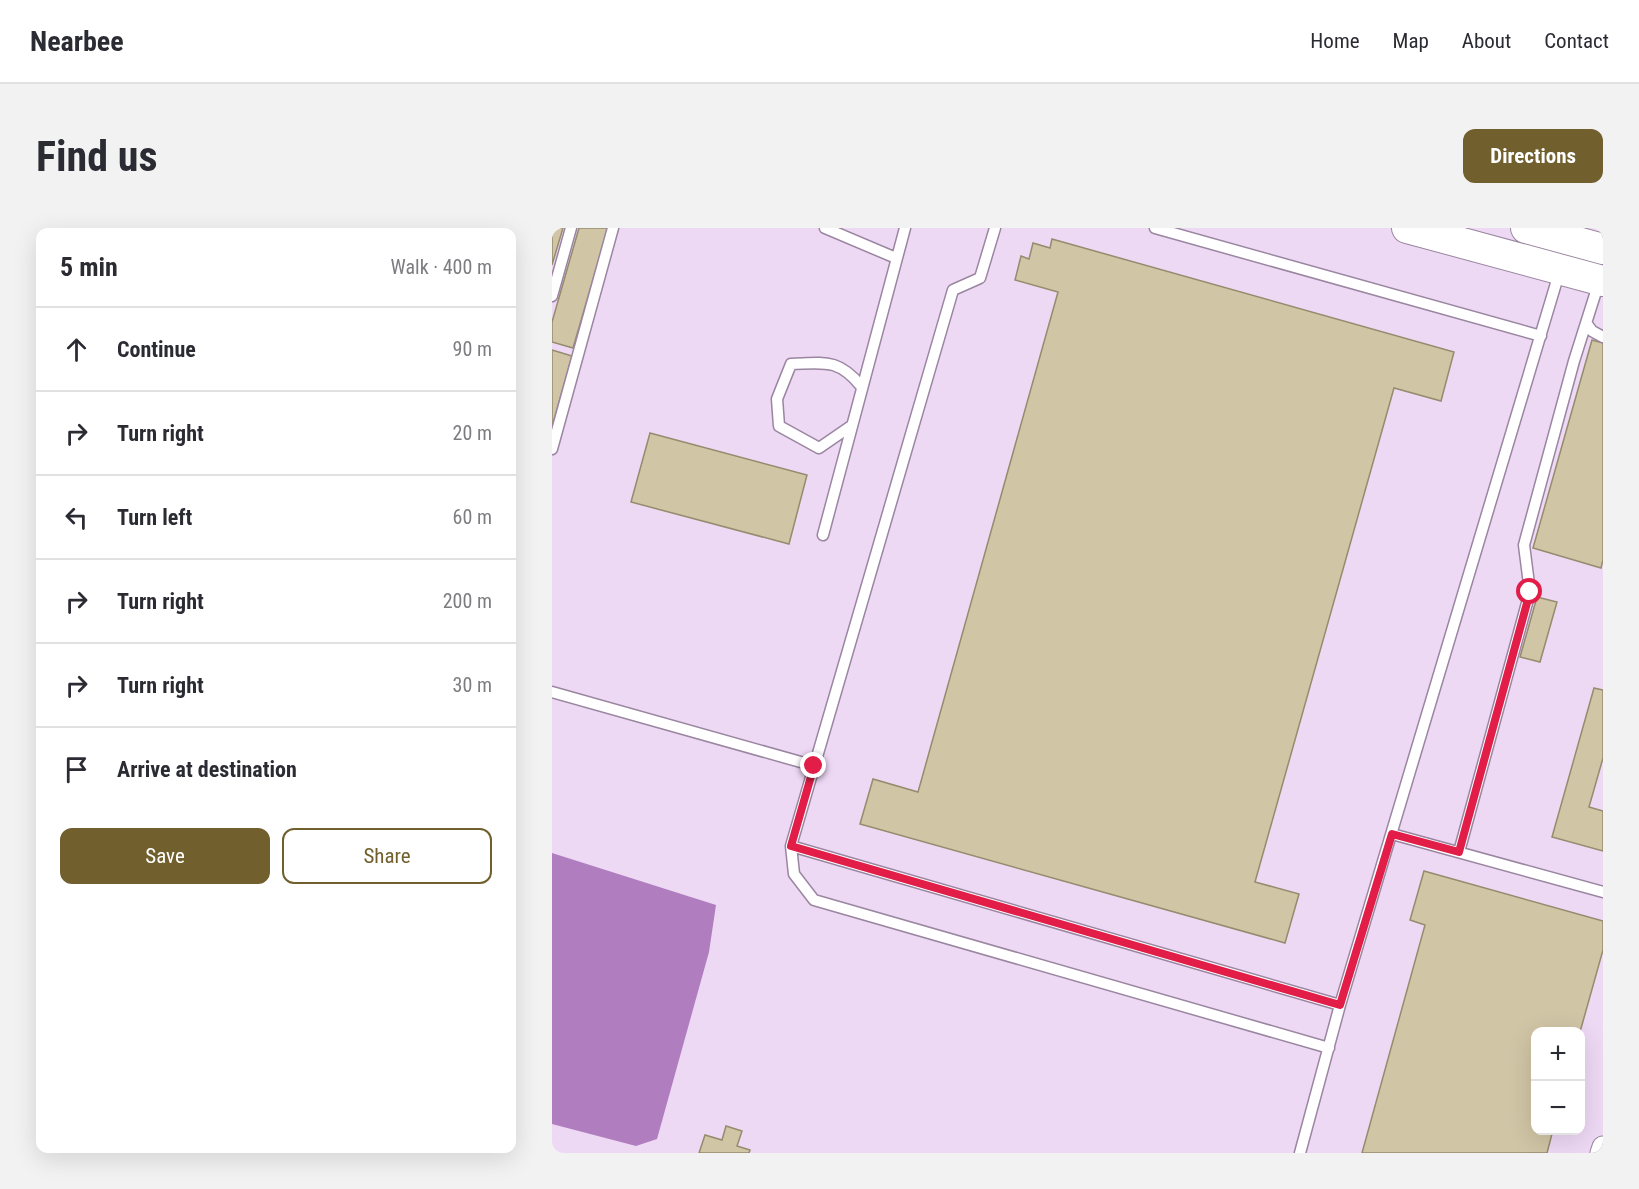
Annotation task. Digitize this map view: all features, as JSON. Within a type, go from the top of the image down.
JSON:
[{"type":"street","points":[[1407,228],[1560,270],[1568,255],[1602,274]]},
{"type":"street","points":[[1526,228],[1603,249]]},
{"type":"street","points":[[1601,1153],[1603,1147]]},
{"type":"lane","points":[[552,296],[571,228]]},
{"type":"lane","points":[[552,449],[613,228]]},
{"type":"lane","points":[[825,228],[896,258]]},
{"type":"lane","points":[[822,535],[905,228]]},
{"type":"lane","points":[[994,228],[980,278],[953,290],[791,846],[794,873],[814,900],[1329,1048]]},
{"type":"lane","points":[[1155,228],[1541,336]]},
{"type":"lane","points":[[1300,1153],[1340,1005],[1560,270]]},
{"type":"lane","points":[[1459,852],[1530,592],[1524,545],[1574,361],[1602,274]]},
{"type":"lane","points":[[1587,324],[1592,331],[1603,337]]},
{"type":"lane","points":[[851,426],[819,448],[779,426],[777,399],[791,364],[832,363],[851,374],[861,386]]},
{"type":"lane","points":[[552,692],[814,766]]},
{"type":"lane","points":[[1392,834],[1603,892]]},
{"type":"lane","points":[[791,846],[1340,1005]]},
{"type":"shaded area","points":[[552,853],[716,905],[709,952],[657,1139],[636,1146],[552,1124]]},
{"type":"building","points":[[552,228],[563,228],[552,265]]},
{"type":"building","points":[[579,228],[608,228],[573,348],[552,342],[552,322]]},
{"type":"building","points":[[1052,239],[1454,352],[1441,401],[1394,388],[1255,882],[1299,894],[1285,943],[860,824],[873,779],[918,792],[1058,292],[1015,280],[1021,256],[1029,259],[1033,243],[1050,248]]},
{"type":"building","points":[[1592,340],[1603,343],[1603,560],[1601,568],[1533,548]]},
{"type":"building","points":[[552,350],[572,356],[552,427]]},
{"type":"building","points":[[650,433],[807,475],[789,544],[631,502]]},
{"type":"building","points":[[1537,597],[1557,602],[1540,662],[1520,657]]},
{"type":"building","points":[[1594,688],[1603,690],[1603,758],[1589,807],[1603,811],[1603,851],[1552,837]]},
{"type":"building","points":[[1424,871],[1603,921],[1603,950],[1581,1027],[1531,1027],[1531,1135],[1552,1135],[1547,1153],[1362,1153],[1425,925],[1410,920]]},
{"type":"building","points":[[726,1126],[742,1131],[737,1146],[750,1150],[749,1153],[699,1153],[705,1135],[722,1140]]},
{"type":"route","points":[[814,766],[791,846],[1340,1005],[1392,834],[1459,852],[1530,592]]}]
